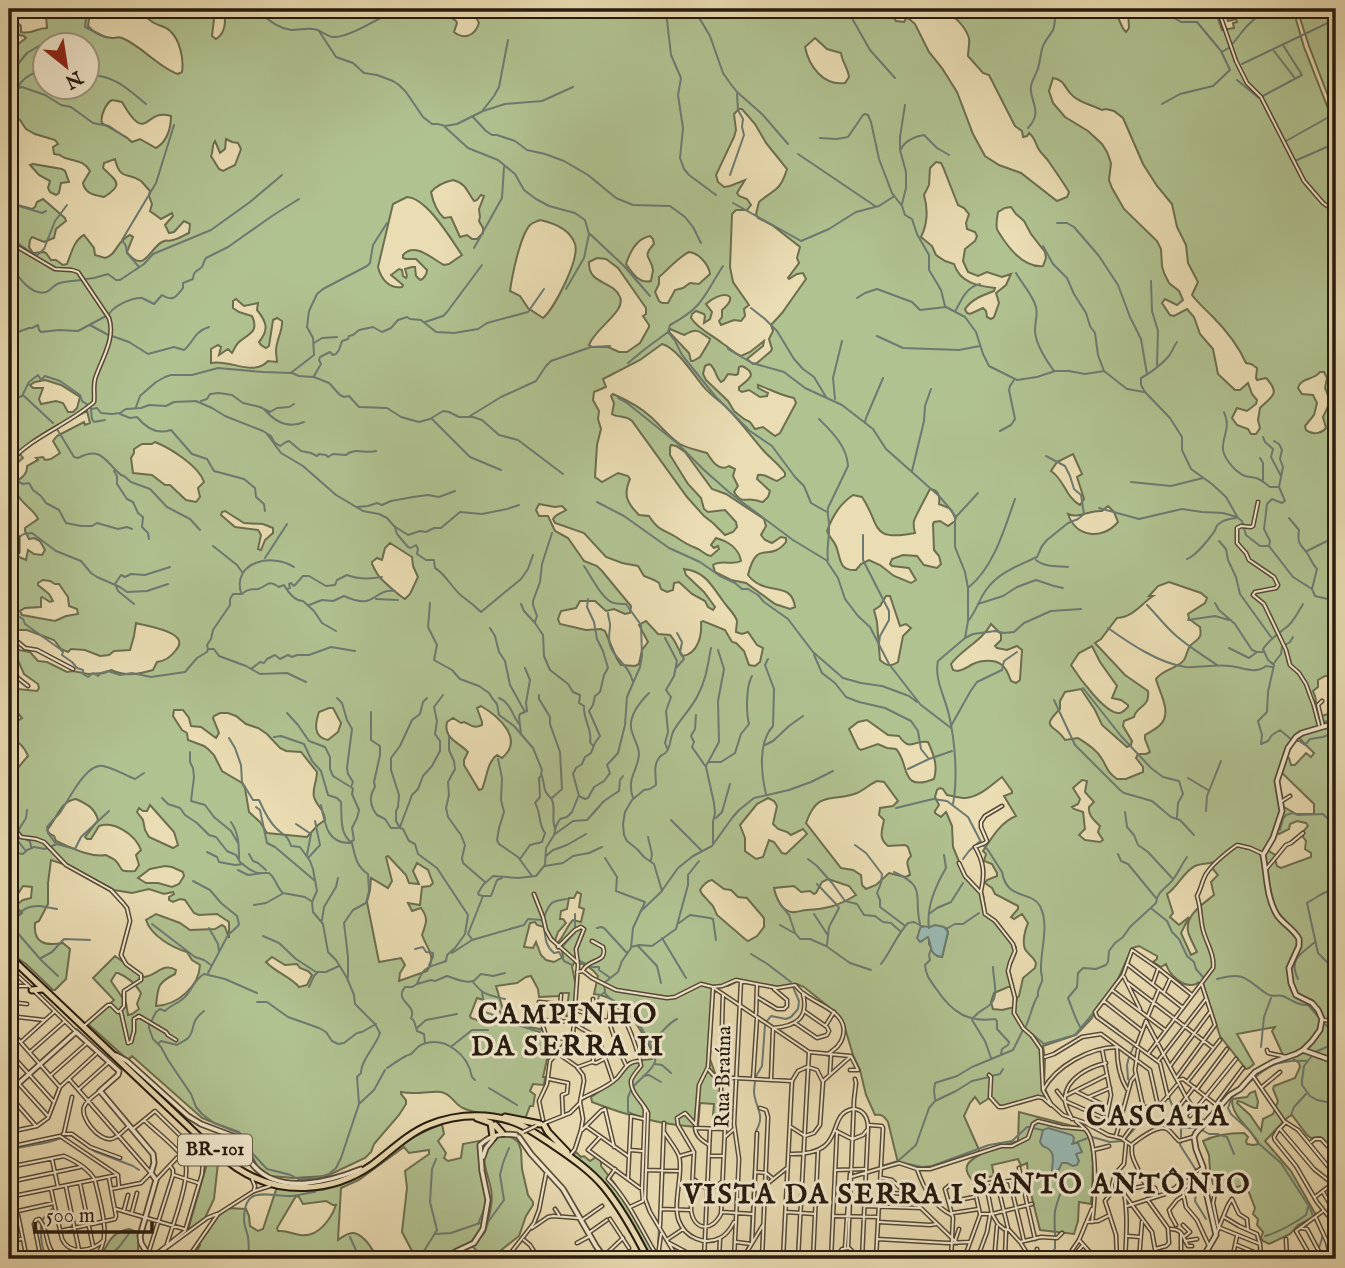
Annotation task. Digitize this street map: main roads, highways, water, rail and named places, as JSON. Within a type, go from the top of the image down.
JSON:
[{"type":"main road","name":"BR-101","points":[[9,961],[24,970],[208,1145],[249,1175],[276,1185],[302,1188],[326,1186],[352,1177],[420,1130],[442,1121],[471,1116],[497,1118],[525,1127],[569,1155],[604,1187],[643,1250],[654,1259]]},
{"type":"main road","name":"BR-101","points":[[9,961],[78,1021]]},
{"type":"main road","points":[[30,988],[42,989]]},
{"type":"main road","points":[[471,1116],[491,1124],[496,1135],[495,1125],[498,1121],[507,1121]]},
{"type":"main road","points":[[497,1118],[541,1124],[569,1155]]},
{"type":"water","points":[[921,926],[944,927],[948,932],[942,957],[932,952],[928,937],[920,942],[917,938]]},
{"type":"water","points":[[1048,1128],[1072,1135],[1073,1143],[1078,1143],[1082,1152],[1076,1154],[1079,1161],[1077,1165],[1062,1163],[1058,1171],[1052,1171],[1052,1153],[1040,1142],[1043,1130]]},
{"type":"waterway","points":[[80,9],[86,18],[85,27],[105,37]]},
{"type":"waterway","points":[[88,13],[91,9]]},
{"type":"waterway","points":[[254,9],[285,29],[316,29],[333,37],[356,31],[397,9]]},
{"type":"waterway","points":[[663,9],[671,55],[681,78],[678,95],[683,128],[680,158],[689,175],[716,195]]},
{"type":"waterway","points":[[694,9],[710,36],[723,73],[737,92],[762,114],[788,144]]},
{"type":"waterway","points":[[850,9],[853,20],[870,50],[895,78]]},
{"type":"waterway","points":[[1028,128],[1035,117],[1031,86],[1043,46],[1054,27],[1056,9]]},
{"type":"waterway","points":[[1109,9],[1112,16]]},
{"type":"waterway","points":[[1159,9],[1181,22],[1197,22],[1221,51],[1230,70],[1213,86],[1180,94],[1162,104]]},
{"type":"waterway","points":[[1236,9],[1263,10]]},
{"type":"waterway","points":[[1222,52],[1230,47],[1265,9]]},
{"type":"waterway","points":[[1242,64],[1336,19]]},
{"type":"waterway","points":[[319,31],[336,57],[353,63],[364,73],[377,75],[399,85],[423,117],[432,124],[457,124],[483,111],[505,104],[542,101],[573,87]]},
{"type":"waterway","points":[[483,110],[499,87],[508,40]]},
{"type":"waterway","points":[[1237,80],[1259,98],[1302,75],[1283,45]]},
{"type":"waterway","points":[[9,71],[32,50]]},
{"type":"waterway","points":[[1274,51],[1294,77]]},
{"type":"waterway","points":[[18,87],[32,74]]},
{"type":"waterway","points":[[102,77],[126,88],[146,104]]},
{"type":"waterway","points":[[9,91],[22,87],[45,95],[61,105],[71,107],[93,123],[109,126],[125,137]]},
{"type":"waterway","points":[[730,175],[744,135],[737,94]]},
{"type":"waterway","points":[[902,204],[906,172],[900,150],[900,137],[905,105]]},
{"type":"waterway","points":[[1286,141],[1336,113]]},
{"type":"waterway","points":[[820,138],[848,137],[863,115],[868,115],[879,159],[892,193],[905,215],[912,219],[929,255],[929,270],[941,290],[945,306]]},
{"type":"waterway","points":[[472,116],[492,135],[515,141],[527,150],[564,161],[588,175],[616,198],[633,205],[670,206],[685,217],[701,243]]},
{"type":"waterway","points":[[139,267],[127,253],[122,240],[156,183],[174,125]]},
{"type":"waterway","points":[[445,127],[468,148],[498,160],[515,174],[524,190],[536,199],[549,206],[575,213],[585,220],[589,234],[584,258],[566,289]]},
{"type":"waterway","points":[[901,149],[911,139],[924,135],[949,155]]},
{"type":"waterway","points":[[1297,160],[1336,143]]},
{"type":"waterway","points":[[798,154],[875,206]]},
{"type":"waterway","points":[[1330,169],[1336,166]]},
{"type":"waterway","points":[[474,248],[502,198],[504,167]]},
{"type":"waterway","points":[[86,279],[108,274],[120,280],[144,264],[153,254],[211,230],[282,175]]},
{"type":"waterway","points":[[733,203],[801,241],[829,229],[856,212],[879,206],[893,197]]},
{"type":"waterway","points":[[109,314],[119,305],[133,299],[142,298],[154,304],[162,295],[174,298],[183,288],[183,283],[193,279],[194,273],[202,267],[206,258],[228,247],[299,199]]},
{"type":"waterway","points":[[9,205],[42,213],[46,211]]},
{"type":"waterway","points":[[9,237],[36,256],[44,249],[55,221],[67,205]]},
{"type":"waterway","points":[[292,372],[314,355],[313,338],[307,327],[309,311],[317,294],[370,263],[373,245],[387,223]]},
{"type":"waterway","points":[[1057,223],[1067,223],[1074,227],[1099,256],[1118,285],[1141,339],[1147,374]]},
{"type":"waterway","points":[[590,234],[624,266],[650,296]]},
{"type":"waterway","points":[[1043,246],[1053,264],[1067,278],[1086,313],[1095,333],[1098,355],[1104,371],[1127,389],[1144,392]]},
{"type":"waterway","points":[[9,263],[29,288],[40,293],[58,284],[82,280]]},
{"type":"waterway","points":[[425,322],[443,316],[482,265]]},
{"type":"waterway","points":[[628,363],[668,332],[670,325],[697,306],[723,266]]},
{"type":"waterway","points":[[1016,273],[1035,303],[1037,341],[1054,371]]},
{"type":"waterway","points":[[1151,281],[1152,311],[1158,331],[1157,365]]},
{"type":"waterway","points":[[956,310],[968,290],[980,284]]},
{"type":"waterway","points":[[314,376],[321,364],[320,357],[330,352],[336,354],[342,341],[359,330],[373,327],[382,332],[407,317],[421,320],[436,332],[454,333],[478,329],[487,323],[528,312],[544,289]]},
{"type":"waterway","points":[[857,298],[877,289],[912,302],[920,310],[946,307],[965,317],[976,332],[989,366],[1017,380],[1055,371],[1085,374],[1104,371]]},
{"type":"waterway","points":[[751,308],[777,331],[794,359],[814,377],[826,397]]},
{"type":"waterway","points":[[9,334],[38,325],[41,332],[78,331],[106,316]]},
{"type":"waterway","points":[[90,325],[110,336]]},
{"type":"waterway","points":[[112,336],[129,342],[148,354],[174,347],[184,350],[197,334],[209,327]]},
{"type":"waterway","points":[[668,332],[682,355],[715,396],[750,431],[772,446],[804,486],[811,503],[827,512]]},
{"type":"waterway","points":[[877,336],[903,348],[959,350],[980,346]]},
{"type":"waterway","points":[[314,343],[322,338],[337,337]]},
{"type":"waterway","points":[[835,399],[833,378],[842,341]]},
{"type":"waterway","points":[[1177,342],[1171,354],[1141,378],[1141,385],[1170,418],[1182,437],[1182,450],[1191,469],[1226,497],[1242,521],[1246,535],[1260,546],[1269,546]]},
{"type":"waterway","points":[[470,416],[501,397],[536,381],[551,361],[591,347],[610,346]]},
{"type":"waterway","points":[[728,349],[752,363],[784,372],[805,388],[842,405],[873,429],[886,449],[952,511],[955,518],[955,547],[968,588],[965,638]]},
{"type":"waterway","points":[[136,407],[140,396],[156,382],[171,375],[192,375],[218,368],[292,373],[329,383],[340,395],[349,396],[359,407],[387,408],[401,417],[419,422],[443,411],[459,417],[482,420],[499,435],[518,440],[563,474]]},
{"type":"waterway","points":[[9,405],[22,396],[29,382],[38,375],[41,380],[45,376],[60,381],[80,395],[82,401],[88,405]]},
{"type":"waterway","points":[[865,423],[883,378]]},
{"type":"waterway","points":[[1000,431],[1011,425],[1015,419],[1009,390],[1014,380]]},
{"type":"waterway","points":[[912,471],[931,389]]},
{"type":"waterway","points":[[201,401],[207,399],[210,394],[232,395],[243,403],[270,412],[294,404]]},
{"type":"waterway","points":[[24,396],[53,423]]},
{"type":"waterway","points":[[618,398],[677,443],[730,493],[793,540],[826,560],[838,578],[845,599],[870,627],[889,664],[920,704]]},
{"type":"waterway","points":[[90,407],[97,408],[101,413],[112,414],[149,405],[166,406],[174,402],[196,401],[263,431],[280,446],[289,441],[301,451],[328,457],[333,454],[346,455],[353,451],[376,451]]},
{"type":"waterway","points":[[264,409],[282,423],[293,425],[304,422]]},
{"type":"waterway","points":[[91,410],[94,422],[105,420]]},
{"type":"waterway","points":[[1224,412],[1227,425],[1223,449],[1230,463],[1245,476],[1258,479],[1270,487],[1278,487]]},
{"type":"waterway","points":[[120,414],[130,418],[137,417],[156,431],[171,430],[192,454],[207,459],[214,471],[244,479],[255,488],[256,497],[264,504],[265,511]]},
{"type":"waterway","points":[[432,419],[470,457],[501,470]]},
{"type":"waterway","points":[[819,419],[842,446],[848,466],[828,508],[828,560]]},
{"type":"waterway","points":[[57,429],[74,457],[92,453],[102,456],[121,475],[150,489],[167,507],[190,519],[200,530]]},
{"type":"waterway","points":[[267,434],[281,453],[303,466],[336,495],[363,511],[387,518],[408,535],[441,528],[460,512],[482,514],[519,505]]},
{"type":"waterway","points":[[1263,437],[1273,449],[1271,457],[1281,476]]},
{"type":"waterway","points":[[1274,441],[1282,450],[1280,459],[1283,467],[1279,487],[1285,501],[1282,503],[1272,499],[1267,504],[1264,529],[1270,541],[1269,546],[1293,577],[1312,589],[1315,596],[1336,601]]},
{"type":"waterway","points":[[969,620],[986,590],[997,579],[1009,570],[1037,557],[1047,540],[1084,514],[1081,495],[1074,489],[1065,466],[1046,456]]},
{"type":"waterway","points":[[1260,458],[1263,463],[1263,480]]},
{"type":"waterway","points":[[114,471],[117,484],[143,517],[142,527],[148,533],[149,539]]},
{"type":"waterway","points":[[1131,482],[1171,486],[1203,478]]},
{"type":"waterway","points":[[9,483],[29,483],[46,503],[59,510],[66,523],[81,526],[97,523],[118,529],[132,529]]},
{"type":"waterway","points":[[357,507],[377,503],[382,505],[428,495],[439,497],[455,491]]},
{"type":"waterway","points":[[955,518],[978,493]]},
{"type":"waterway","points":[[969,587],[992,558],[1015,499]]},
{"type":"waterway","points":[[597,502],[624,516],[669,548],[700,562],[742,589],[748,589],[758,595],[788,619],[813,652],[843,678],[882,686],[909,696],[917,702]]},
{"type":"waterway","points":[[1099,508],[1139,519],[1182,509],[1237,517]]},
{"type":"waterway","points":[[1187,559],[1202,547],[1218,524],[1236,518]]},
{"type":"waterway","points":[[1289,518],[1299,530],[1300,543],[1317,569],[1312,589]]},
{"type":"waterway","points":[[265,558],[287,524]]},
{"type":"waterway","points":[[395,528],[408,547],[416,545],[417,554],[426,560],[434,560],[435,568],[459,594],[481,612],[521,579],[533,555]]},
{"type":"waterway","points":[[19,537],[32,533],[56,551],[81,561],[97,577],[127,592],[147,591],[168,584]]},
{"type":"waterway","points":[[535,622],[537,616],[533,601],[552,533]]},
{"type":"waterway","points":[[863,535],[863,560],[889,611],[889,620],[879,643]]},
{"type":"waterway","points":[[12,548],[16,540]]},
{"type":"waterway","points":[[1307,551],[1329,540],[1336,543]]},
{"type":"waterway","points":[[1219,541],[1226,549],[1240,594],[1271,637]]},
{"type":"waterway","points":[[213,546],[242,572]]},
{"type":"waterway","points":[[1036,560],[1047,565],[1068,567]]},
{"type":"waterway","points":[[241,593],[243,573],[256,563],[276,561],[294,567]]},
{"type":"waterway","points":[[579,796],[588,798],[594,787],[610,773],[607,765],[618,753],[625,725],[627,697],[642,656],[641,625],[626,604],[614,603],[606,598],[584,566]]},
{"type":"waterway","points":[[115,584],[121,575],[145,575],[170,567]]},
{"type":"waterway","points":[[287,589],[290,588],[289,584],[294,586],[303,576],[309,576],[326,586],[335,585],[337,580],[347,575],[382,577]]},
{"type":"waterway","points":[[978,604],[1003,596],[1036,580],[1063,588]]},
{"type":"waterway","points":[[9,601],[25,624],[60,649],[62,655],[83,670],[83,674],[88,677],[93,673],[98,676],[108,671],[120,675],[132,673],[151,677],[185,672],[197,658],[207,652],[213,630],[230,605],[233,594],[242,594],[270,583],[279,587],[284,585],[294,598],[303,601],[314,611],[322,623],[336,631]]},
{"type":"waterway","points":[[116,586],[118,591],[134,604]]},
{"type":"waterway","points":[[309,605],[322,600],[333,601],[344,596],[363,601],[387,591],[395,591]]},
{"type":"waterway","points":[[376,599],[398,600]]},
{"type":"waterway","points":[[579,796],[573,774],[591,753],[600,736],[589,711],[595,696],[600,692],[608,668],[587,607],[588,599]]},
{"type":"waterway","points":[[430,603],[428,627],[437,645],[434,660],[452,670],[460,679],[489,693],[497,704],[499,715],[514,726],[533,748],[542,770],[546,791],[553,803],[555,828]]},
{"type":"waterway","points":[[1215,603],[1235,624],[1252,650],[1257,652]]},
{"type":"waterway","points":[[521,604],[543,635],[544,656],[550,670],[568,684],[573,692],[580,695],[579,703],[584,706],[593,746]]},
{"type":"waterway","points":[[1303,604],[1291,623],[1263,649],[1268,660],[1274,665],[1267,712],[1258,721],[1262,735],[1261,744],[1280,730],[1292,740],[1305,745],[1310,739],[1336,735]]},
{"type":"waterway","points":[[1147,605],[1176,636],[1217,665]]},
{"type":"waterway","points":[[953,804],[956,771],[954,748],[949,715],[939,681],[938,661],[973,634],[1014,632],[1024,623],[1051,611],[1081,609]]},
{"type":"waterway","points":[[608,613],[610,645],[633,682]]},
{"type":"waterway","points":[[1188,620],[1215,616],[1229,620]]},
{"type":"waterway","points":[[490,628],[505,661],[510,685],[525,712]]},
{"type":"waterway","points":[[1108,628],[1145,652],[1176,665],[1224,666],[1253,670],[1272,667]]},
{"type":"waterway","points":[[676,668],[684,659],[680,653],[682,642],[677,633]]},
{"type":"waterway","points":[[1274,663],[1281,654],[1282,647],[1293,637]]},
{"type":"waterway","points":[[665,638],[677,661],[674,676],[666,690],[671,697],[666,711],[667,748]]},
{"type":"waterway","points":[[251,669],[275,655],[280,659],[288,655],[309,655],[331,647],[355,651]]},
{"type":"waterway","points":[[662,891],[654,864],[627,841],[624,835],[625,812],[632,800],[644,790],[656,785],[657,761],[667,751],[674,730],[701,689],[711,648]]},
{"type":"waterway","points":[[1229,648],[1249,658],[1257,652],[1263,652]]},
{"type":"waterway","points":[[209,649],[214,649],[219,656],[260,674],[287,673],[306,682]]},
{"type":"waterway","points":[[706,766],[719,742],[718,701],[724,669],[718,650]]},
{"type":"waterway","points":[[951,726],[977,682],[1002,670],[1004,661],[1017,652]]},
{"type":"waterway","points":[[814,655],[822,673],[835,683],[846,697],[885,708],[911,721],[918,731],[921,749],[929,759]]},
{"type":"waterway","points":[[766,794],[762,758],[765,741],[773,726],[774,689],[765,665],[768,659]]},
{"type":"waterway","points":[[521,734],[519,717],[527,711],[530,680],[525,668]]},
{"type":"waterway","points":[[709,762],[721,762],[735,753],[741,734],[749,724],[747,699],[752,676]]},
{"type":"waterway","points":[[1083,688],[1121,736],[1151,768],[1163,777],[1179,781],[1183,794],[1178,803],[1177,817]]},
{"type":"waterway","points":[[633,798],[631,785],[639,754],[631,721],[638,706],[649,693]]},
{"type":"waterway","points":[[400,827],[412,795],[440,751],[440,741],[435,734],[437,721],[434,707],[443,695]]},
{"type":"waterway","points":[[539,695],[550,717],[560,752],[562,789],[552,798]]},
{"type":"waterway","points":[[337,698],[342,703],[352,729],[347,768],[353,782],[352,794],[359,810],[352,828],[352,841]]},
{"type":"waterway","points":[[417,984],[425,970],[446,961],[447,955],[465,934],[468,915],[437,868],[418,854],[415,844],[409,841],[396,821],[399,795],[391,770],[391,758],[412,720],[420,714],[427,698]]},
{"type":"waterway","points":[[499,698],[509,706],[519,724]]},
{"type":"waterway","points":[[1054,700],[1075,745],[1120,790],[1152,801],[1171,817],[1180,820],[1194,835]]},
{"type":"waterway","points":[[921,705],[951,728]]},
{"type":"waterway","points":[[371,712],[371,740],[380,746],[372,805],[377,815],[385,819],[391,828],[398,828]]},
{"type":"waterway","points":[[287,713],[309,741],[325,747],[330,757],[333,776],[349,786]]},
{"type":"waterway","points":[[696,715],[695,729],[691,736],[694,742],[692,747],[706,767],[714,803],[713,843]]},
{"type":"waterway","points":[[765,745],[803,716]]},
{"type":"waterway","points":[[1324,722],[1336,718]]},
{"type":"waterway","points":[[274,737],[281,736],[304,744],[312,761],[321,771],[328,795],[341,802],[345,835],[352,843],[358,864],[368,874],[369,891],[366,903],[353,910],[344,923],[348,977]]},
{"type":"waterway","points":[[449,737],[449,750],[455,769],[448,782],[448,817],[465,845],[463,863],[485,882]]},
{"type":"waterway","points":[[229,738],[241,765],[242,782],[253,800],[259,800],[274,826],[287,837],[291,846],[300,847],[310,861],[317,891],[312,902],[313,912],[323,924],[328,952],[347,978],[355,1004],[380,1033],[357,1077],[359,1104]]},
{"type":"waterway","points":[[908,769],[952,751]]},
{"type":"waterway","points":[[190,752],[194,777],[191,801],[205,805],[214,817],[231,831],[238,843]]},
{"type":"waterway","points":[[498,759],[504,812],[497,840],[518,857],[532,876]]},
{"type":"waterway","points":[[1206,811],[1207,796],[1221,761]]},
{"type":"waterway","points":[[56,844],[47,827],[90,771],[103,766],[135,779],[144,773]]},
{"type":"waterway","points":[[640,912],[661,892],[678,868],[712,846],[732,818],[754,798],[789,790],[833,771]]},
{"type":"waterway","points":[[520,859],[530,845],[542,842],[545,833],[535,803],[540,797],[541,776]]},
{"type":"waterway","points":[[555,834],[573,821],[587,820],[604,801],[619,791],[623,776]]},
{"type":"waterway","points":[[1188,778],[1208,790]]},
{"type":"waterway","points":[[716,818],[722,812],[730,784]]},
{"type":"waterway","points":[[9,810],[18,791]]},
{"type":"waterway","points":[[483,896],[478,893],[493,876],[536,876],[545,865],[546,848],[556,826],[560,819],[572,812],[578,797]]},
{"type":"waterway","points":[[162,798],[168,804],[180,808],[209,835],[216,837],[227,851],[236,855],[249,869],[257,873],[269,873]]},
{"type":"waterway","points":[[896,808],[933,799],[947,801],[968,817],[982,844]]},
{"type":"waterway","points":[[321,805],[328,832],[337,840],[351,843]]},
{"type":"waterway","points":[[256,807],[260,810],[267,843],[314,880]]},
{"type":"waterway","points":[[18,831],[26,818],[27,810]]},
{"type":"waterway","points":[[9,865],[16,853],[23,854],[34,847],[45,849],[57,844],[75,849],[81,837],[109,811]]},
{"type":"waterway","points":[[1125,812],[1127,827],[1138,845],[1172,878]]},
{"type":"waterway","points":[[1280,830],[1286,815],[1293,813],[1323,814],[1336,827]]},
{"type":"waterway","points":[[671,820],[702,851]]},
{"type":"waterway","points":[[309,857],[320,845],[315,821]]},
{"type":"waterway","points":[[9,822],[19,837]]},
{"type":"waterway","points":[[231,822],[237,835],[239,860]]},
{"type":"waterway","points":[[296,824],[311,834],[307,855]]},
{"type":"waterway","points":[[546,856],[586,834]]},
{"type":"waterway","points":[[9,837],[18,841],[25,850]]},
{"type":"waterway","points":[[648,837],[651,860]]},
{"type":"waterway","points":[[25,839],[30,841],[31,847]]},
{"type":"waterway","points":[[963,859],[979,842]]},
{"type":"waterway","points":[[855,845],[866,853],[882,874],[877,893],[880,907],[904,925]]},
{"type":"waterway","points":[[983,845],[1009,887],[1036,901],[1043,914],[1042,980],[1025,1028],[1044,1044],[1075,1035],[1094,1012]]},
{"type":"waterway","points":[[545,866],[563,863],[573,856],[602,847]]},
{"type":"waterway","points":[[207,852],[217,857],[219,862],[243,864]]},
{"type":"waterway","points":[[249,854],[253,861],[266,870]]},
{"type":"waterway","points":[[1118,854],[1121,861],[1128,864],[1156,898]]},
{"type":"waterway","points":[[929,928],[933,897],[946,868],[944,855]]},
{"type":"waterway","points":[[1081,1028],[1068,998],[1077,987],[1078,973],[1083,968],[1096,969],[1106,965],[1109,951],[1156,903],[1159,894],[1187,857]]},
{"type":"waterway","points":[[595,1009],[599,996],[605,992],[604,983],[618,972],[631,948],[633,928],[645,902],[616,891],[617,877],[605,858]]},
{"type":"waterway","points":[[808,859],[832,883],[845,901],[857,904],[864,915],[875,916],[883,922],[891,923],[900,931]]},
{"type":"waterway","points":[[631,947],[652,946],[676,929],[688,885],[688,875],[699,861]]},
{"type":"waterway","points":[[238,870],[248,875],[263,873]]},
{"type":"waterway","points":[[894,872],[905,877],[915,888],[920,924]]},
{"type":"waterway","points":[[270,874],[283,893],[305,897],[311,901]]},
{"type":"waterway","points":[[1335,970],[1318,953],[1307,903],[1328,891],[1336,876]]},
{"type":"waterway","points":[[322,920],[324,907],[336,887],[338,878]]},
{"type":"waterway","points":[[472,939],[468,934],[483,896],[491,896],[497,880],[502,878]]},
{"type":"waterway","points":[[193,881],[210,890],[237,916],[239,924],[228,935],[208,973]]},
{"type":"waterway","points":[[929,914],[951,902],[963,883]]},
{"type":"waterway","points":[[817,884],[839,908],[829,927],[827,945]]},
{"type":"waterway","points":[[254,905],[266,903],[282,894]]},
{"type":"waterway","points":[[544,917],[552,903],[567,899]]},
{"type":"waterway","points":[[780,904],[789,915],[795,933]]},
{"type":"waterway","points":[[13,927],[22,911],[39,906]]},
{"type":"waterway","points":[[40,906],[57,909]]},
{"type":"waterway","points":[[1152,909],[1167,921],[1187,956],[1203,977]]},
{"type":"waterway","points":[[946,929],[955,924],[963,924],[979,913]]},
{"type":"waterway","points":[[575,914],[575,930]]},
{"type":"waterway","points":[[814,914],[827,934]]},
{"type":"waterway","points":[[679,923],[690,915],[713,919],[716,940]]},
{"type":"waterway","points":[[452,953],[472,940],[524,925],[528,919],[542,920],[550,949],[554,953],[559,952],[564,961],[572,965]]},
{"type":"waterway","points":[[881,964],[908,923],[914,922],[923,927]]},
{"type":"waterway","points":[[9,923],[58,976]]},
{"type":"waterway","points":[[152,924],[195,957],[211,965]]},
{"type":"waterway","points":[[780,925],[800,939],[810,939],[826,946],[850,963],[871,970]]},
{"type":"waterway","points":[[209,928],[218,944],[219,952]]},
{"type":"waterway","points":[[597,928],[604,928],[627,953]]},
{"type":"waterway","points":[[562,947],[575,932]]},
{"type":"waterway","points":[[263,936],[279,943],[296,959],[316,972],[326,972],[339,966]]},
{"type":"waterway","points":[[662,938],[686,978]]},
{"type":"waterway","points":[[41,958],[52,952],[64,939],[90,940]]},
{"type":"waterway","points":[[1298,979],[1295,972],[1296,961],[1301,953],[1315,942]]},
{"type":"waterway","points":[[638,946],[657,966],[661,983]]},
{"type":"waterway","points":[[415,949],[423,947],[426,952],[433,953],[429,965]]},
{"type":"waterway","points":[[931,949],[930,960],[925,965],[931,981],[955,1010],[969,1017],[997,1021],[997,1029],[1009,1042],[1001,1054]]},
{"type":"waterway","points":[[751,954],[791,982]]},
{"type":"waterway","points":[[580,961],[592,967],[599,967],[599,970],[609,977]]},
{"type":"waterway","points":[[973,1018],[994,999],[993,967]]},
{"type":"waterway","points":[[309,987],[317,973]]},
{"type":"waterway","points":[[425,1043],[424,1034],[417,1031],[411,1018],[411,1010],[403,1000],[402,992],[405,987],[447,976],[470,982],[481,974],[493,976],[505,973]]},
{"type":"waterway","points":[[151,1022],[160,1009],[165,1011],[185,997],[204,974],[225,979],[257,993]]},
{"type":"waterway","points":[[1217,979],[1240,976],[1269,995],[1283,996],[1299,1004],[1308,1005],[1320,1019]]},
{"type":"waterway","points":[[473,982],[491,996],[505,999]]},
{"type":"waterway","points":[[767,1021],[771,1016],[786,1019],[798,1009],[799,1001],[793,987]]},
{"type":"waterway","points":[[482,992],[485,1012],[540,1032]]},
{"type":"waterway","points":[[605,993],[637,1021],[655,1058],[648,1072],[633,1087]]},
{"type":"waterway","points":[[1261,1047],[1264,1017],[1271,998]]},
{"type":"waterway","points":[[257,1002],[267,1002],[288,1017],[319,1028],[338,1044],[376,1024]]},
{"type":"waterway","points":[[159,1043],[161,1041],[177,1045],[186,1040],[196,1019],[204,1011]]},
{"type":"waterway","points":[[417,1028],[426,1020],[457,1014]]},
{"type":"waterway","points":[[583,1028],[589,1015]]},
{"type":"waterway","points":[[1097,1015],[1118,1030]]},
{"type":"waterway","points":[[650,1042],[677,1019]]},
{"type":"waterway","points":[[972,1020],[985,1041],[991,1058]]},
{"type":"waterway","points":[[1323,1023],[1336,1038]]},
{"type":"waterway","points":[[149,1024],[153,1039],[161,1047],[202,1114],[214,1123],[239,1132],[253,1154],[267,1169],[298,1179],[314,1179],[329,1174],[336,1168],[359,1104],[374,1090],[385,1070]]},
{"type":"waterway","points":[[755,1078],[762,1066],[765,1025]]},
{"type":"waterway","points":[[452,1046],[472,1030],[488,1030]]},
{"type":"waterway","points":[[935,1099],[935,1083],[957,1076],[1013,1050],[1023,1030]]},
{"type":"waterway","points":[[387,1068],[421,1045],[440,1043],[448,1045],[461,1055],[475,1080]]},
{"type":"waterway","points":[[1336,1043],[1315,1052],[1304,1066],[1302,1081],[1310,1096],[1336,1104]]},
{"type":"waterway","points":[[1131,1053],[1134,1045]]},
{"type":"waterway","points":[[1128,1079],[1129,1057]]},
{"type":"waterway","points":[[1308,1061],[1273,1065],[1232,1097],[1228,1108],[1258,1143],[1281,1163],[1313,1216]]},
{"type":"waterway","points":[[655,1064],[662,1065],[671,1073]]},
{"type":"waterway","points":[[991,1076],[1000,1074],[1003,1069]]},
{"type":"waterway","points":[[643,1076],[649,1075],[661,1082]]},
{"type":"waterway","points":[[882,1166],[898,1161],[916,1145],[929,1108],[935,1101],[972,1081],[989,1077]]},
{"type":"waterway","points":[[750,1243],[756,1131],[760,1120],[754,1092],[755,1080]]},
{"type":"waterway","points":[[489,1088],[517,1105]]},
{"type":"waterway","points":[[1333,1101],[1336,1088]]},
{"type":"waterway","points":[[631,1090],[628,1112],[642,1118]]},
{"type":"waterway","points":[[1291,1115],[1294,1107],[1306,1094]]},
{"type":"waterway","points":[[1169,1098],[1174,1109]]},
{"type":"waterway","points":[[1175,1111],[1181,1124],[1181,1139]]},
{"type":"waterway","points":[[1126,1138],[1135,1128],[1140,1112],[1152,1113]]},
{"type":"waterway","points":[[645,1147],[646,1119]]},
{"type":"waterway","points":[[899,1162],[922,1167],[932,1166],[989,1145],[1012,1141],[1030,1127]]},
{"type":"waterway","points":[[1033,1128],[1042,1130]]},
{"type":"waterway","points":[[1183,1128],[1198,1128]]},
{"type":"waterway","points":[[1200,1129],[1209,1134],[1227,1137],[1234,1154]]},
{"type":"waterway","points":[[63,1137],[72,1136],[94,1151],[139,1170]]},
{"type":"waterway","points":[[1092,1137],[1110,1142],[1122,1141]]},
{"type":"waterway","points":[[9,1150],[61,1138]]},
{"type":"waterway","points":[[1072,1144],[1088,1138]]},
{"type":"waterway","points":[[1181,1142],[1180,1145],[1196,1170]]},
{"type":"waterway","points":[[475,1244],[504,1200],[500,1175],[509,1148]]},
{"type":"waterway","points":[[643,1188],[645,1157]]},
{"type":"waterway","points":[[419,1259],[437,1230],[430,1202],[432,1169],[436,1159]]},
{"type":"waterway","points":[[868,1171],[880,1167]]},
{"type":"waterway","points":[[1055,1236],[1055,1211],[1061,1192],[1057,1170]]},
{"type":"waterway","points":[[853,1175],[865,1171]]},
{"type":"waterway","points":[[1198,1179],[1195,1201],[1206,1219]]},
{"type":"waterway","points":[[248,1259],[244,1220],[248,1201],[259,1194],[292,1196],[315,1192]]},
{"type":"waterway","points":[[478,1224],[486,1196]]},
{"type":"waterway","points":[[644,1197],[654,1220]]},
{"type":"waterway","points":[[1265,1236],[1306,1215],[1308,1207]]},
{"type":"waterway","points":[[42,1220],[53,1208]]},
{"type":"waterway","points":[[1315,1219],[1323,1235],[1319,1248]]},
{"type":"waterway","points":[[42,1221],[42,1240],[47,1259]]},
{"type":"waterway","points":[[436,1234],[451,1233],[480,1223]]},
{"type":"waterway","points":[[657,1225],[658,1244]]},
{"type":"waterway","points":[[106,1259],[131,1231]]},
{"type":"waterway","points":[[350,1237],[360,1259]]},
{"type":"waterway","points":[[1050,1259],[1055,1248],[1055,1238]]},
{"type":"waterway","points":[[743,1259],[749,1245]]},
{"type":"waterway","points":[[1313,1256],[1317,1252]]},
{"type":"district","name":"CAMPINHO DA SERRA II","points":[[568,1031]]},
{"type":"district","name":"CASCATA","points":[[1158,1117]]},
{"type":"district","name":"SANTO ANTÔNIO","points":[[1112,1185]]},
{"type":"district","name":"VISTA DA SERRA I","points":[[824,1195]]}]
